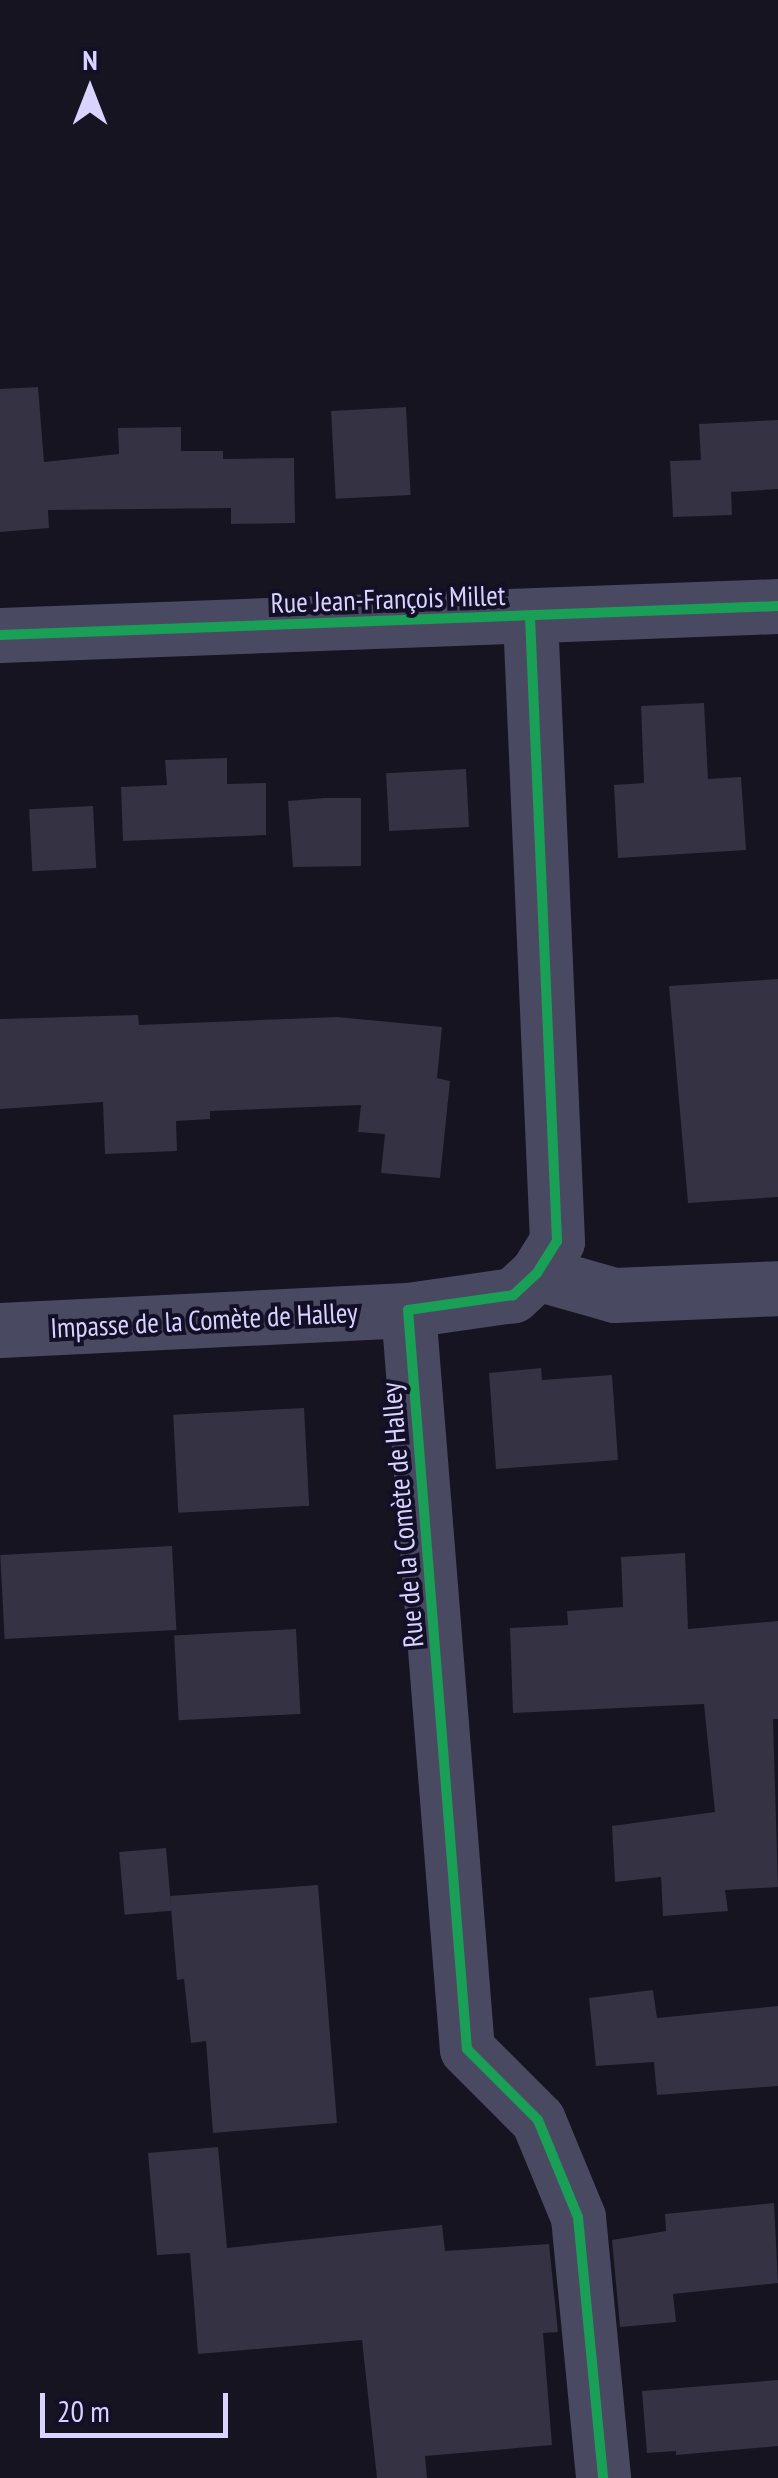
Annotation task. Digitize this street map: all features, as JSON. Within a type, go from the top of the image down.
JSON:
[{"type":"street","name":"Rue Jean-François Millet","points":[[0,635],[778,606]]},
{"type":"street","points":[[408,1310],[513,1295],[537,1273],[557,1241],[530,617]]},
{"type":"street","points":[[537,1273],[614,1295],[778,1288]]},
{"type":"street","name":"Impasse de la Comète de Halley","points":[[0,1330],[408,1310]]},
{"type":"street","name":"Rue de la Comète de Halley","points":[[408,1310],[467,2049],[538,2120],[578,2216],[603,2478]]},
{"type":"building","points":[[38,387],[44,462],[119,454],[118,428],[181,427],[181,451],[223,451],[223,459],[294,458],[295,523],[231,524],[231,508],[48,510],[49,528],[0,532],[0,389]]},
{"type":"building","points":[[406,407],[411,495],[336,499],[331,411]]},
{"type":"building","points":[[778,420],[778,489],[731,492],[732,515],[673,517],[670,461],[701,460],[699,424]]},
{"type":"building","points":[[704,703],[708,779],[741,777],[746,850],[618,858],[614,785],[644,783],[641,706]]},
{"type":"building","points":[[227,758],[227,784],[266,783],[266,835],[123,841],[121,787],[167,785],[165,760]]},
{"type":"building","points":[[466,769],[469,827],[389,831],[386,773]]},
{"type":"building","points":[[361,798],[361,866],[293,867],[288,801]]},
{"type":"building","points":[[93,806],[96,868],[32,871],[29,809]]},
{"type":"building","points":[[778,979],[778,1197],[688,1203],[669,986]]},
{"type":"building","points":[[138,1015],[139,1025],[337,1017],[442,1027],[437,1078],[450,1081],[440,1178],[381,1173],[385,1134],[358,1132],[361,1105],[210,1111],[210,1119],[176,1121],[177,1151],[105,1154],[103,1102],[0,1109],[0,1019]]},
{"type":"building","points":[[541,1368],[542,1380],[612,1375],[618,1460],[496,1469],[489,1373]]},
{"type":"building","points":[[304,1408],[309,1506],[178,1513],[173,1415]]},
{"type":"building","points":[[172,1546],[176,1630],[5,1639],[0,1555]]},
{"type":"building","points":[[685,1553],[688,1629],[778,1621],[778,1719],[773,1719],[778,1887],[725,1890],[728,1911],[663,1916],[661,1877],[615,1882],[612,1826],[715,1812],[704,1704],[513,1713],[510,1628],[568,1625],[567,1611],[623,1607],[621,1557]]},
{"type":"building","points":[[296,1629],[300,1714],[179,1720],[174,1635]]},
{"type":"building","points":[[166,1848],[171,1911],[125,1915],[119,1852]]},
{"type":"building","points":[[318,1885],[337,2123],[213,2133],[206,2041],[191,2043],[184,1979],[177,1980],[170,1896]]},
{"type":"building","points":[[653,1990],[657,2018],[778,2006],[778,2086],[657,2095],[654,2062],[596,2066],[589,1998]]},
{"type":"building","points":[[218,2147],[227,2248],[442,2225],[445,2251],[549,2244],[558,2332],[543,2333],[552,2445],[425,2456],[427,2478],[377,2478],[362,2340],[198,2354],[190,2253],[157,2255],[148,2153]]},
{"type":"building","points":[[774,2203],[778,2283],[673,2294],[676,2322],[620,2327],[612,2240],[666,2231],[665,2214]]},
{"type":"building","points":[[778,2380],[778,2446],[676,2455],[676,2451],[647,2453],[642,2391]]},
{"type":"cycle path","points":[[0,635],[778,606]]},
{"type":"cycle path","points":[[530,617],[557,1241],[537,1273],[513,1295],[408,1310],[467,2049],[538,2120],[578,2217],[603,2478]]}]
